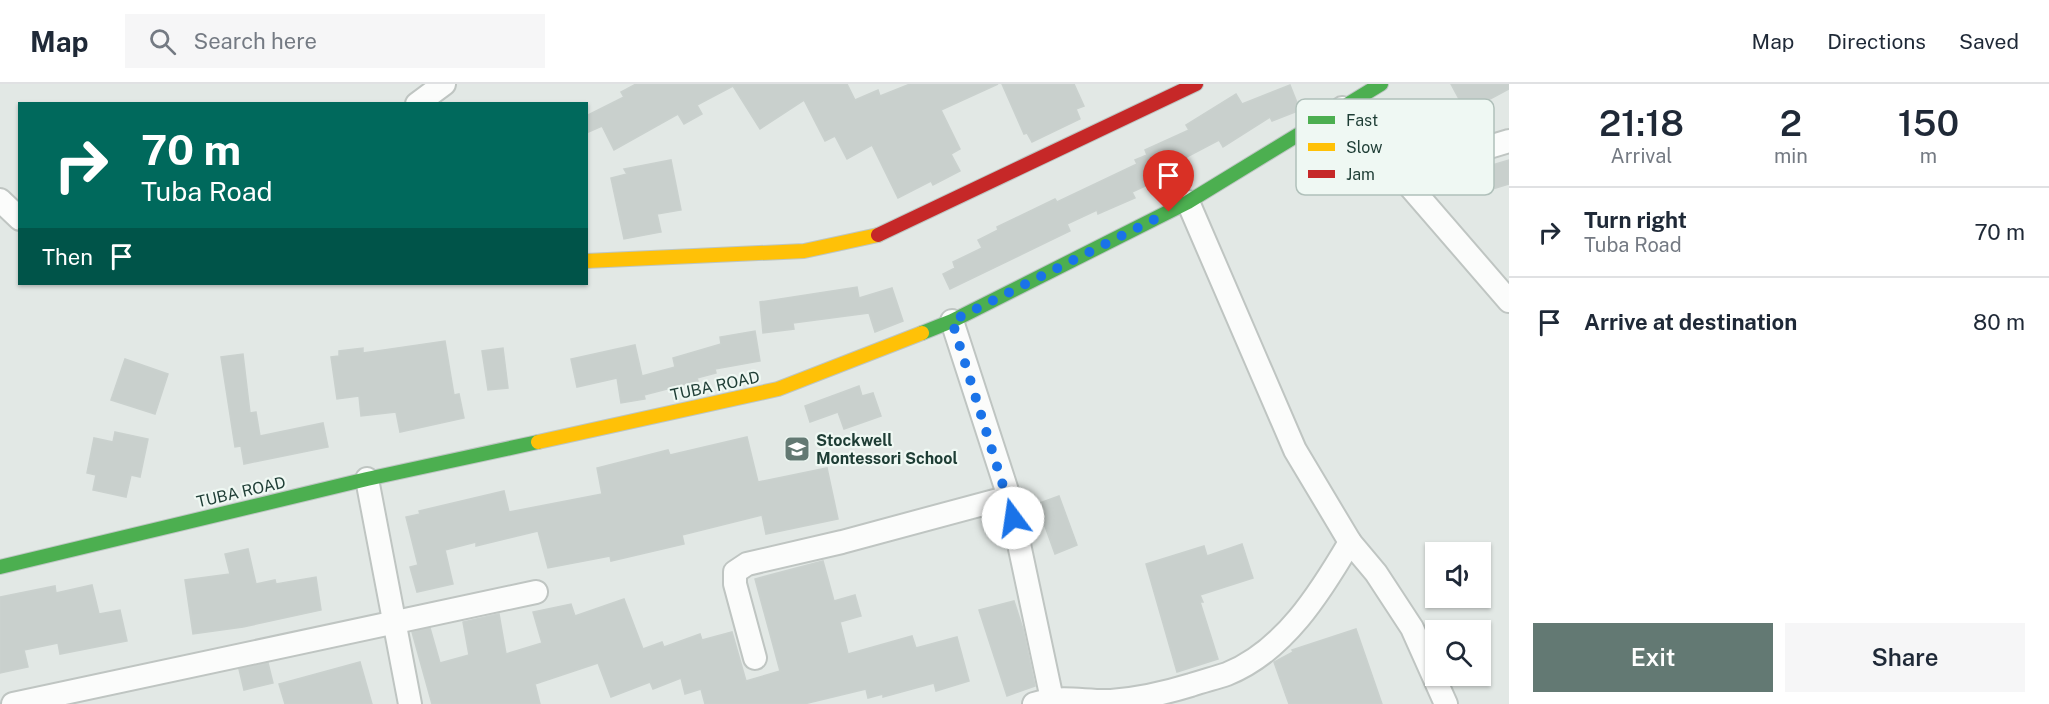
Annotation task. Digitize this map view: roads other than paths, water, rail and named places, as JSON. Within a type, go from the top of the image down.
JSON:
[{"type":"street","points":[[420,102],[444,84]]},
{"type":"street","points":[[588,261],[804,251],[876,236],[1196,84]]},
{"type":"street","name":"TUBA ROAD","points":[[1357,99],[1381,84]]},
{"type":"street","name":"TUBA ROAD","points":[[0,567],[367,479],[778,389],[952,321],[1188,202],[1296,136]]},
{"type":"street","points":[[1494,146],[1509,141]]},
{"type":"street","points":[[1417,195],[1509,301]]},
{"type":"street","points":[[0,200],[18,217]]},
{"type":"street","points":[[1188,202],[1295,450],[1350,542],[1376,573],[1412,628],[1446,704]]},
{"type":"street","points":[[952,321],[1009,497],[1046,702],[1110,701],[1161,694],[1228,673],[1265,651],[1289,630],[1326,583],[1350,542]]},
{"type":"street","points":[[367,479],[410,704]]},
{"type":"street","points":[[755,658],[735,584],[735,572],[747,564],[842,542],[1009,497]]},
{"type":"street","points":[[13,704],[536,592]]},
{"type":"place","name":"Stockwell Montessori School","points":[[797,449]]}]
